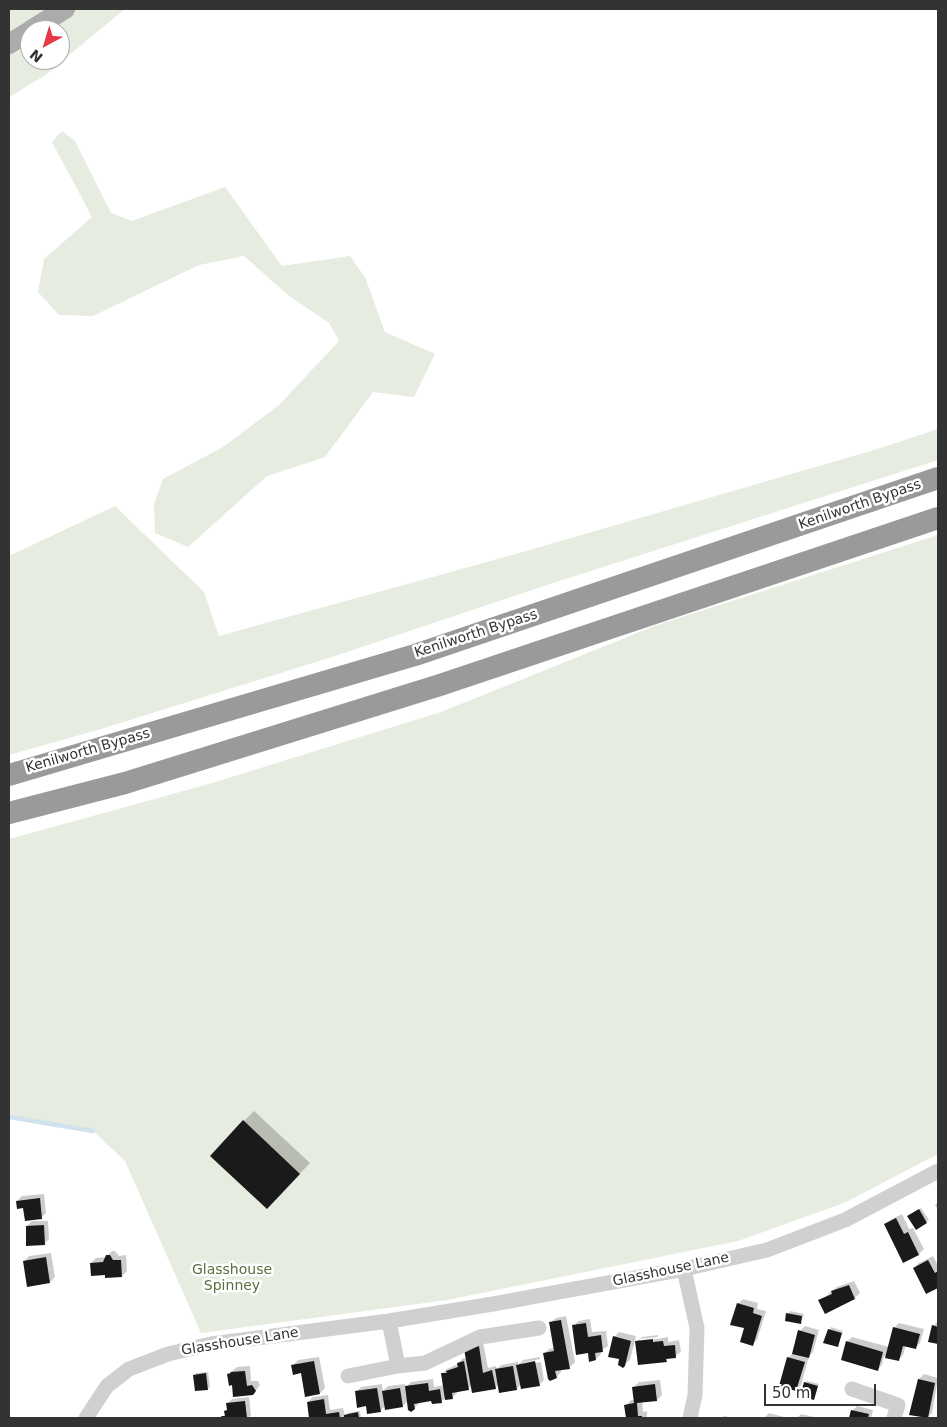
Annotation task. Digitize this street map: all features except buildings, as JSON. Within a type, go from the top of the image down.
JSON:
[{"type":"highway","name":"Kenilworth Bypass","points":[[9,775],[415,655],[938,478]]},
{"type":"highway","points":[[9,813],[125,783],[440,685],[938,518]]},
{"type":"main road","points":[[47,20],[65,9]]},
{"type":"main road","points":[[9,44],[20,37]]},
{"type":"street","name":"Glasshouse Lane","points":[[86,1418],[107,1386],[122,1374],[129,1369],[168,1354],[211,1344],[389,1321],[493,1304],[684,1269],[768,1250],[845,1220],[938,1171]]},
{"type":"street","points":[[684,1269],[697,1328],[695,1395],[690,1418]]},
{"type":"street","points":[[389,1321],[398,1366]]},
{"type":"street","points":[[348,1376],[398,1366],[425,1363],[480,1337],[538,1328]]},
{"type":"street","points":[[852,1389],[898,1405],[894,1418]]},
{"type":"green space","points":[[9,9],[125,9],[70,54],[70,20],[20,20],[20,70],[51,70],[9,97]]},
{"type":"green space","points":[[62,131],[75,141],[111,213],[132,221],[225,187],[282,266],[350,256],[365,277],[385,332],[435,354],[414,397],[373,392],[325,457],[267,476],[188,547],[155,533],[154,504],[163,479],[223,447],[279,405],[339,341],[329,323],[288,295],[244,256],[199,265],[93,316],[59,315],[38,292],[44,259],[92,217],[52,142]]},
{"type":"green space","points":[[938,429],[938,460],[550,584],[332,657],[101,729],[9,755],[9,556],[115,506],[204,592],[219,636],[516,554],[881,448]]},
{"type":"green space","name":"Glasshouse Spinney","points":[[938,535],[938,1154],[844,1203],[738,1241],[447,1300],[201,1333],[125,1161],[93,1131],[9,1117],[9,839],[209,784],[441,712],[657,625]]},
{"type":"waterway","points":[[9,1117],[93,1131]]}]
